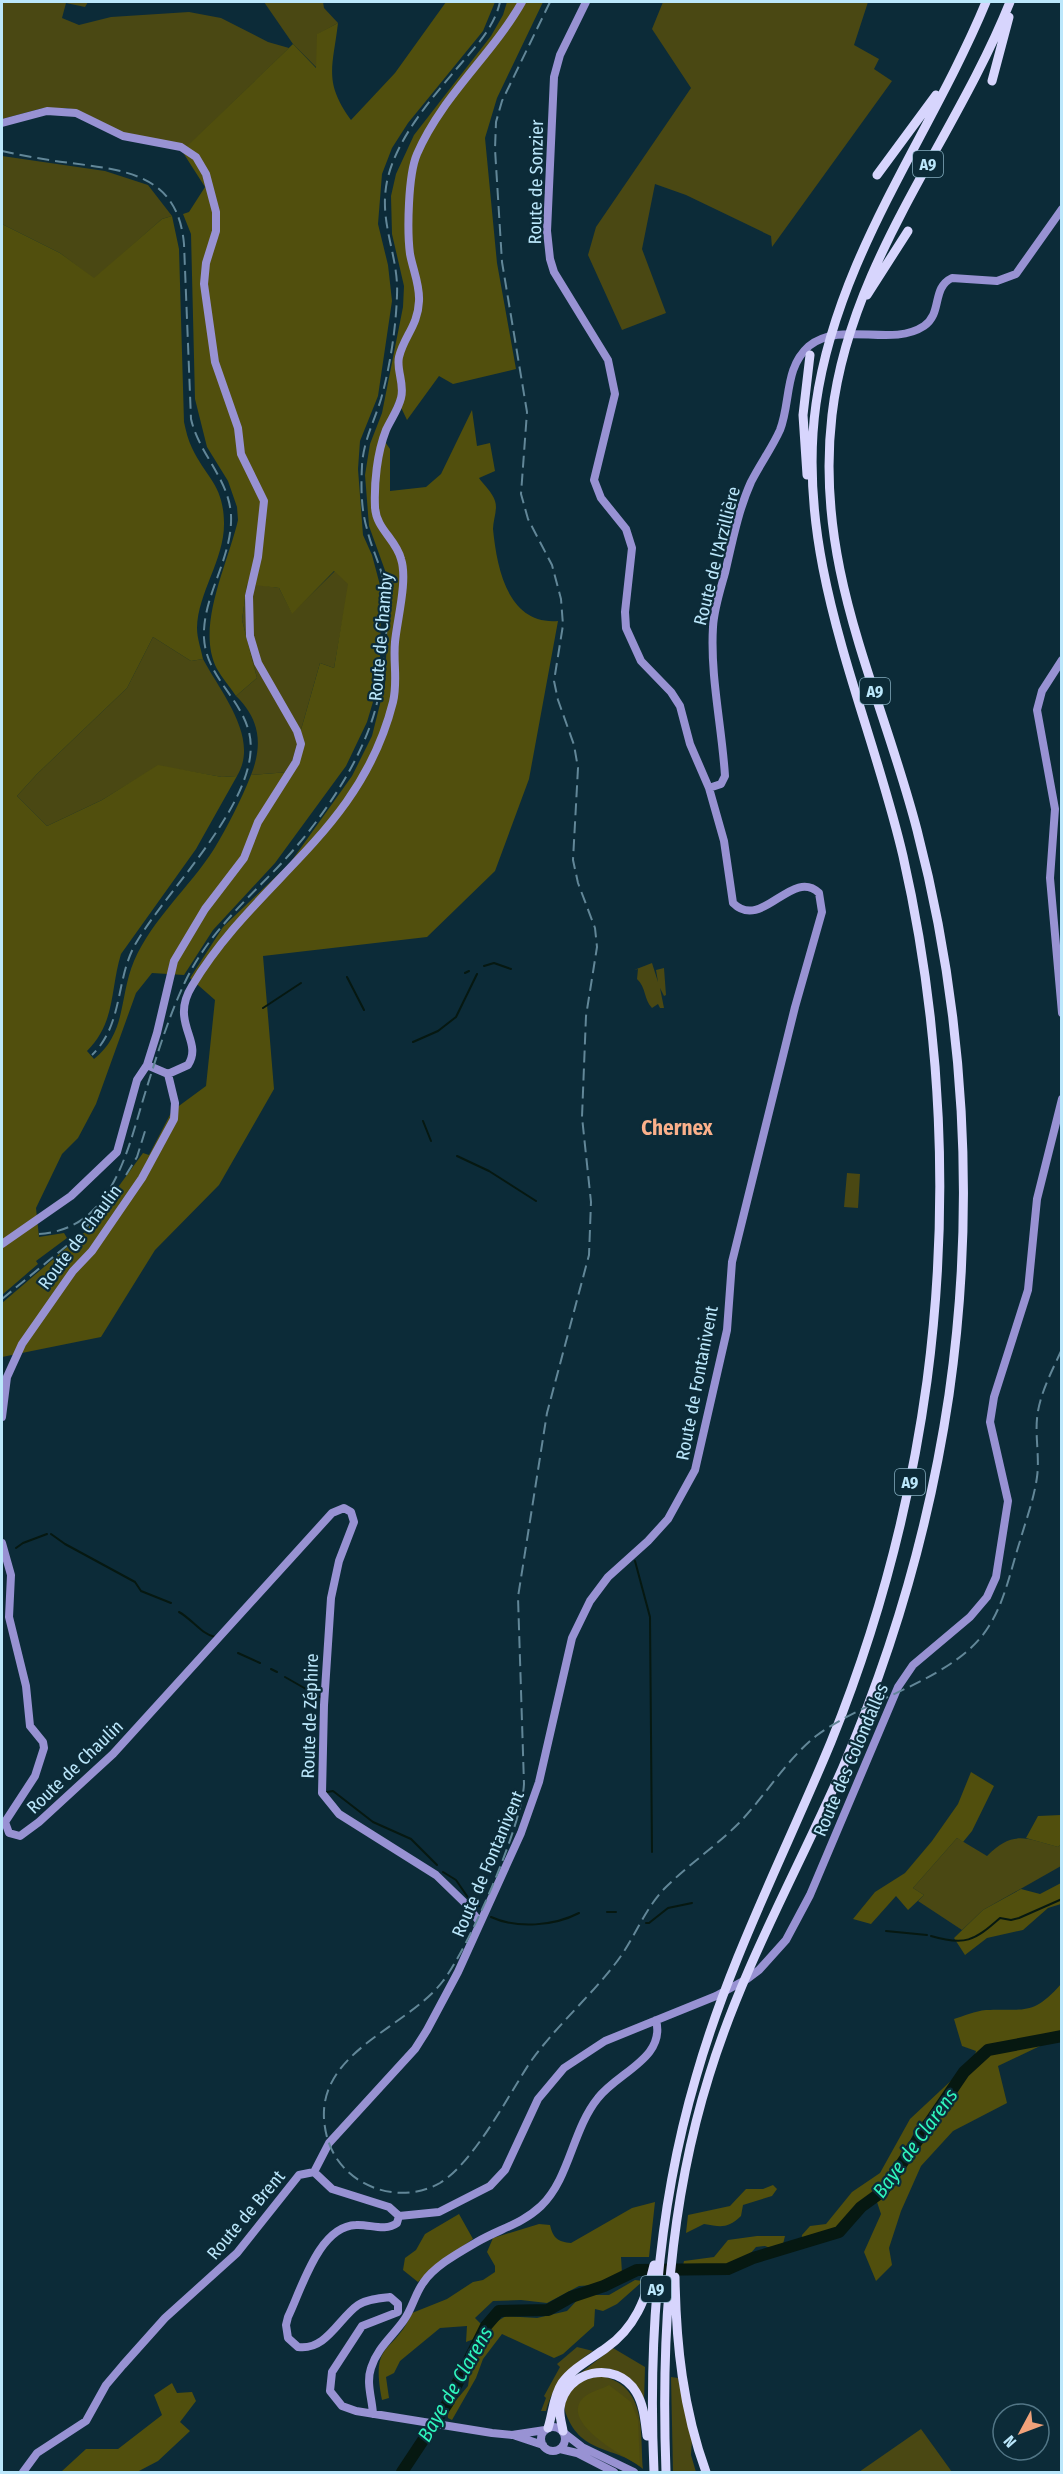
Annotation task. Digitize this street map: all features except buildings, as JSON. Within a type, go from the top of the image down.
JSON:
[{"type":"highway","name":"A9","points":[[653,2472],[652,2378],[656,2293],[668,2200],[685,2117],[717,2013],[833,1736],[871,1631],[909,1488],[926,1385],[939,1246],[940,1148],[936,1072],[927,990],[896,827],[842,647],[822,568],[813,510],[813,437],[828,346],[848,284],[873,226],[954,71],[986,2]]},
{"type":"highway","name":"A9","points":[[666,2472],[664,2378],[667,2303],[679,2202],[703,2095],[730,2015],[764,1933],[840,1772],[892,1638],[929,1505],[950,1389],[964,1211],[960,1086],[950,999],[932,892],[895,751],[855,631],[837,566],[829,484],[832,415],[846,342],[884,244],[974,80],[1011,2]]},
{"type":"highway","points":[[992,81],[1011,2]]},
{"type":"highway","points":[[877,175],[954,71]]},
{"type":"highway","points":[[852,328],[885,263],[908,231]]},
{"type":"highway","points":[[810,355],[803,429],[813,510]]},
{"type":"highway","points":[[546,2429],[561,2385],[576,2368],[619,2338],[638,2313],[649,2286],[663,2231]]},
{"type":"highway","points":[[674,2236],[676,2326],[682,2378],[694,2436],[706,2472]]},
{"type":"highway","points":[[563,2432],[561,2406],[573,2384],[590,2373],[604,2372],[617,2375],[631,2385],[642,2406],[653,2472]]},
{"type":"street","name":"Route de Chamby","points":[[168,1074],[185,1068],[193,1055],[183,1013],[186,998],[198,975],[230,930],[320,838],[361,783],[382,738],[396,682],[395,645],[403,569],[397,550],[377,521],[376,496],[382,443],[402,394],[399,356],[415,325],[419,300],[408,240],[413,166],[418,152],[451,98],[495,44],[522,2]]},
{"type":"street","name":"Route de Sonzier","points":[[586,2],[565,44],[554,77],[548,245],[554,272],[608,360],[612,371],[615,394],[613,407],[594,480],[601,498],[626,529],[632,548],[625,612],[626,628],[641,661],[665,685],[680,706],[690,744],[709,788],[727,852],[731,899],[741,909],[758,910]]},
{"type":"street","points":[[2,123],[47,111],[76,113],[123,136],[181,147],[200,163],[210,182],[216,212],[216,231],[206,263],[204,284],[215,362],[238,428],[241,454],[264,501],[258,557],[249,596],[250,636],[258,663],[300,739],[300,751],[296,762],[258,822],[244,858],[205,909],[174,961],[147,1065],[137,1080],[120,1143],[113,1157],[71,1196],[2,1244]]},
{"type":"street","points":[[852,328],[906,332],[923,326],[935,311],[938,291],[952,278],[997,281],[1016,274],[1062,209]]},
{"type":"street","name":"Route de l'Arzillière","points":[[709,788],[721,784],[726,776],[713,660],[713,624],[742,505],[757,471],[781,428],[794,365],[804,351],[819,340],[852,328]]},
{"type":"street","points":[[1062,660],[1042,691],[1037,710],[1055,809],[1051,889],[1062,1013]]},
{"type":"street","name":"Route de Fontanivent","points":[[314,2172],[329,2143],[422,2038],[480,1923],[521,1833],[539,1782],[572,1638],[590,1601],[608,1577],[668,1520],[695,1470],[727,1330],[732,1262],[823,902],[815,889],[800,887],[758,910]]},
{"type":"street","points":[[147,1065],[168,1074]]},
{"type":"street","name":"Route de Chaulin","points":[[2,1417],[7,1377],[21,1344],[73,1270],[92,1251],[142,1178],[174,1119],[175,1103],[168,1074]]},
{"type":"street","name":"Route des Colondalles","points":[[399,2216],[439,2212],[490,2186],[505,2170],[538,2099],[564,2068],[605,2041],[731,1988],[753,1974],[786,1940],[810,1895],[898,1687],[913,1665],[970,1617],[987,1597],[996,1577],[1008,1501],[992,1440],[990,1422],[994,1397],[1028,1290],[1037,1199],[1062,1100]]},
{"type":"street","name":"Route de Chaulin","points":[[2,1543],[11,1575],[9,1617],[26,1686],[30,1726],[43,1742],[44,1748],[35,1776],[5,1822],[9,1833],[20,1836],[39,1822],[113,1754],[307,1539],[332,1513],[344,1508]]},
{"type":"street","name":"Route de Zéphire","points":[[344,1508],[351,1512],[354,1519],[334,1577],[330,1598],[321,1784],[325,1798],[339,1814],[436,1875],[468,1906],[480,1923]]},
{"type":"street","points":[[373,2414],[369,2380],[374,2361],[384,2344],[405,2319],[423,2283],[466,2249],[522,2221],[543,2204],[561,2175],[578,2129],[593,2104],[617,2078],[654,2049],[658,2038],[656,2020]]},
{"type":"street","name":"Route de Brent","points":[[23,2472],[37,2453],[86,2421],[110,2380],[159,2324],[237,2253],[293,2181],[303,2173],[314,2172],[332,2189],[389,2207],[399,2216]]},
{"type":"street","points":[[399,2216],[397,2223],[390,2227],[355,2225],[331,2234],[320,2250],[286,2325],[290,2342],[298,2347],[309,2347],[326,2337],[358,2305],[386,2298],[397,2301],[399,2307],[395,2314],[371,2320],[362,2326],[330,2377],[330,2391],[342,2406],[440,2426],[512,2435],[543,2445],[550,2450],[560,2449],[577,2453],[614,2472]]},
{"type":"street","points":[[512,2435],[558,2427],[582,2447],[634,2472]]},
{"type":"street","points":[[543,2445],[541,2437],[546,2429]]},
{"type":"street","points":[[560,2449],[565,2442],[563,2432]]},
{"type":"shaded area","points":[[2,2],[88,2],[85,7],[66,3],[62,18],[79,25],[111,17],[189,12],[221,18],[268,42],[289,48],[187,147],[128,136],[82,112],[67,108],[43,108],[2,119]]},
{"type":"shaded area","points":[[264,2],[323,2],[324,8],[338,23],[318,34],[317,68],[293,44]]},
{"type":"shaded area","points":[[446,2],[495,2],[483,31],[408,123],[392,148],[382,174],[378,224],[388,265],[392,301],[378,396],[360,441],[358,469],[363,535],[372,555],[381,589],[380,661],[375,695],[367,722],[346,766],[275,863],[213,930],[184,975],[152,973],[136,993],[96,1104],[78,1138],[62,1154],[36,1208],[39,1237],[64,1233],[67,1238],[36,1261],[38,1264],[2,1295],[2,224],[60,253],[94,278],[162,219],[172,216],[179,249],[184,422],[191,445],[217,490],[223,509],[223,536],[220,549],[198,615],[197,632],[203,659],[191,661],[153,637],[127,688],[17,796],[47,826],[102,800],[158,765],[222,777],[237,776],[196,849],[121,954],[108,1017],[103,1029],[87,1051],[94,1059],[105,1049],[112,1038],[121,1013],[129,974],[142,945],[214,849],[251,775],[289,772],[320,663],[334,668],[348,584],[334,571],[292,614],[279,588],[247,584],[242,620],[257,678],[236,696],[217,669],[211,652],[211,615],[238,520],[237,507],[228,481],[207,447],[195,399],[191,234],[183,214],[189,212],[205,187],[182,151],[293,44],[316,68],[317,34],[338,23],[332,73],[333,84],[336,95],[351,120],[395,73]]},
{"type":"shaded area","points":[[507,2],[543,2],[497,98],[485,138],[497,263],[516,369],[453,384],[439,376],[407,420],[397,399],[381,436],[390,449],[390,491],[426,487],[441,474],[472,410],[477,446],[490,443],[495,471],[479,478],[496,504],[493,529],[495,545],[508,592],[527,614],[541,620],[558,621],[529,779],[495,871],[427,937],[263,956],[274,1089],[219,1185],[155,1250],[101,1337],[2,1357],[2,1303],[86,1231],[143,1153],[149,1155],[172,1111],[206,1086],[215,1000],[190,978],[223,927],[290,863],[352,776],[372,736],[385,684],[389,587],[369,526],[365,475],[370,444],[382,413],[403,307],[404,286],[392,234],[391,196],[396,174],[414,135],[491,36],[503,15]]},
{"type":"shaded area","points":[[663,2],[868,2],[854,45],[879,59],[874,69],[892,81],[772,247],[771,236],[686,195],[655,184],[642,249],[666,313],[622,330],[588,255],[596,227],[691,88],[652,29]]},
{"type":"shaded area","points":[[2,156],[105,171],[148,185],[172,216],[162,219],[94,279],[60,253],[2,224]]},
{"type":"shaded area","points":[[335,571],[349,584],[334,668],[320,663],[289,772],[251,775],[257,753],[257,733],[250,714],[236,696],[257,678],[242,620],[247,583],[279,588],[292,613]]},
{"type":"shaded area","points":[[153,637],[191,661],[203,659],[228,701],[241,731],[244,746],[243,761],[237,776],[222,777],[158,766],[102,800],[47,826],[17,796],[127,688]]},
{"type":"shaded area","points":[[652,963],[658,982],[656,970],[664,968],[666,995],[664,996],[660,988],[664,1008],[660,1008],[658,1004],[652,1008],[649,1005],[637,979],[638,969],[634,970]]},
{"type":"shaded area","points":[[847,1173],[860,1174],[858,1208],[844,1207]]},
{"type":"shaded area","points":[[971,1772],[994,1786],[972,1831],[963,1842],[957,1838],[913,1888],[924,1895],[908,1910],[896,1896],[871,1924],[853,1919],[875,1892],[905,1873],[932,1841],[958,1804]]},
{"type":"shaded area","points":[[1061,1815],[1061,1844],[1058,1847],[1026,1838],[1038,1816]]},
{"type":"shaded area","points":[[957,1838],[987,1856],[1004,1842],[1012,1839],[1028,1839],[1058,1847],[1061,1844],[1061,1866],[983,1910],[962,1930],[918,1901],[924,1895],[913,1888]]},
{"type":"shaded area","points":[[1061,1883],[1061,1904],[1048,1908],[1023,1930],[987,1938],[965,1955],[954,1938],[983,1910],[1021,1889],[1040,1894]]},
{"type":"shaded area","points":[[1061,1984],[1061,2036],[998,2066],[1007,2103],[953,2131],[921,2166],[901,2211],[889,2248],[892,2265],[876,2281],[864,2252],[881,2214],[876,2199],[881,2188],[873,2191],[839,2232],[801,2245],[802,2235],[810,2226],[826,2224],[852,2192],[880,2173],[910,2119],[955,2077],[940,2104],[916,2128],[904,2154],[926,2134],[948,2107],[972,2064],[976,2051],[962,2046],[954,2019],[974,2012],[1027,2009],[1042,2002]]},
{"type":"shaded area","points":[[773,2185],[777,2189],[772,2196],[743,2205],[741,2216],[732,2223],[719,2226],[704,2224],[686,2233],[688,2215],[730,2206],[746,2189],[763,2189]]},
{"type":"shaded area","points":[[655,2202],[649,2257],[621,2257],[622,2273],[594,2285],[579,2286],[547,2303],[521,2300],[493,2301],[475,2318],[481,2324],[474,2339],[466,2342],[467,2326],[440,2328],[400,2361],[394,2373],[386,2377],[389,2398],[382,2400],[379,2367],[385,2350],[405,2327],[412,2313],[447,2299],[473,2282],[483,2280],[495,2272],[495,2266],[487,2252],[493,2238],[539,2224],[550,2225],[557,2238],[571,2243],[632,2208]]},
{"type":"shaded area","points":[[459,2214],[473,2239],[438,2263],[418,2282],[403,2270],[405,2258],[416,2250],[425,2234]]},
{"type":"shaded area","points":[[757,2236],[785,2236],[782,2248],[775,2250],[765,2246],[756,2247],[740,2261],[723,2268],[682,2270],[684,2261],[714,2257],[728,2240]]},
{"type":"shaded area","points":[[635,2280],[643,2281],[617,2304],[603,2311],[595,2309],[594,2326],[563,2354],[554,2358],[502,2334],[483,2359],[476,2378],[452,2420],[448,2418],[447,2411],[468,2386],[471,2365],[491,2325],[506,2316],[537,2318],[567,2311],[582,2295],[609,2295]]},
{"type":"shaded area","points":[[577,2347],[593,2351],[564,2376],[553,2392],[546,2411],[541,2411],[546,2398],[544,2396],[560,2367],[557,2364]]},
{"type":"shaded area","points":[[613,2348],[645,2367],[644,2401],[631,2382],[615,2370],[596,2369],[574,2378]]},
{"type":"shaded area","points":[[601,2376],[616,2381],[627,2389],[634,2400],[641,2425],[643,2469],[633,2461],[590,2444],[573,2427],[566,2414],[565,2402],[573,2388],[586,2380]]},
{"type":"shaded area","points":[[671,2377],[678,2378],[692,2439],[691,2455],[696,2472],[673,2472]]},
{"type":"shaded area","points":[[172,2383],[177,2393],[192,2392],[196,2401],[180,2422],[190,2431],[158,2461],[137,2472],[61,2472],[86,2449],[118,2449],[162,2415],[154,2395]]},
{"type":"shaded area","points":[[609,2385],[631,2402],[638,2420],[640,2466],[597,2438],[580,2418],[578,2408],[583,2398]]},
{"type":"shaded area","points":[[921,2429],[952,2472],[859,2472]]},
{"type":"waterway","points":[[484,966],[494,963],[511,969]]},
{"type":"waterway","points":[[465,973],[469,971]]},
{"type":"waterway","points":[[413,1042],[438,1031],[456,1017],[477,974]]},
{"type":"waterway","points":[[347,977],[364,1010]]},
{"type":"waterway","points":[[263,1008],[301,983]]},
{"type":"waterway","points":[[423,1121],[431,1141]]},
{"type":"waterway","points":[[457,1156],[489,1171],[536,1201]]},
{"type":"waterway","points":[[16,1548],[47,1534]]},
{"type":"waterway","points":[[51,1534],[135,1582],[141,1591],[171,1603]]},
{"type":"waterway","points":[[635,1561],[650,1617],[652,1852]]},
{"type":"waterway","points":[[179,1612],[205,1633],[215,1637]]},
{"type":"waterway","points":[[238,1653],[260,1663]]},
{"type":"waterway","points":[[271,1669],[277,1672]]},
{"type":"waterway","points":[[285,1677],[320,1697]]},
{"type":"waterway","points":[[327,1792],[333,1791],[373,1822],[411,1839],[437,1865]]},
{"type":"waterway","points":[[443,1872],[456,1880],[469,1899],[479,1906]]},
{"type":"waterway","points":[[931,1936],[961,1941],[983,1932],[1000,1918],[1011,1920],[1019,1918],[1062,1899]]},
{"type":"waterway","points":[[646,1923],[668,1908],[692,1903]]},
{"type":"waterway","points":[[607,1912],[616,1912]]},
{"type":"waterway","points":[[491,1917],[512,1923],[535,1924],[558,1921],[579,1913]]},
{"type":"waterway","points":[[886,1931],[927,1935]]},
{"type":"waterway","name":"Baye de Clarens","points":[[402,2472],[447,2404],[486,2326],[499,2311],[548,2310],[571,2297],[604,2286],[637,2270],[728,2269],[753,2258],[839,2232],[861,2207],[883,2191],[964,2072],[988,2050],[1062,2036]]},
{"type":"railway","points":[[39,1234],[65,1229],[85,1217],[102,1201],[125,1158],[169,1021],[194,965],[226,921],[294,850],[327,807],[342,784],[366,736],[380,687],[387,621],[384,582],[365,521],[362,482],[364,449],[384,387],[395,321],[397,280],[387,223],[385,193],[393,161],[408,132],[484,36],[500,2]]},
{"type":"railway","points":[[550,2],[502,101],[496,122],[495,149],[502,262],[527,412],[521,494],[528,519],[552,565],[561,599],[563,625],[554,681],[558,700],[574,745],[578,768],[573,860],[578,883],[595,928],[597,947],[586,1016],[582,1117],[591,1202],[589,1255],[547,1413],[518,1597],[524,1784],[521,1803],[504,1856],[480,1915],[443,1981],[426,1999],[362,2047],[344,2064],[330,2085],[324,2109],[327,2137],[334,2154],[344,2168],[357,2179],[372,2187],[389,2192],[406,2193],[423,2190],[440,2183],[452,2174],[477,2146],[539,2051],[615,1964],[657,1897],[739,1823],[805,1745],[859,1710],[933,1675],[974,1645],[995,1616],[1030,1509],[1038,1469],[1038,1411],[1045,1387],[1062,1349]]},
{"type":"railway","points":[[2,151],[129,174],[146,180],[172,203],[180,221],[184,244],[191,419],[200,444],[220,478],[231,515],[227,546],[208,607],[204,638],[211,664],[245,719],[249,732],[250,757],[242,784],[228,813],[136,943],[129,957],[109,1029],[102,1043],[92,1055]]},
{"type":"railway","points":[[126,1175],[137,1157],[146,1128]]},
{"type":"railway","points":[[2,1299],[75,1239],[96,1216]]},
{"type":"district","name":"Chernex","points":[[677,1128]]}]
